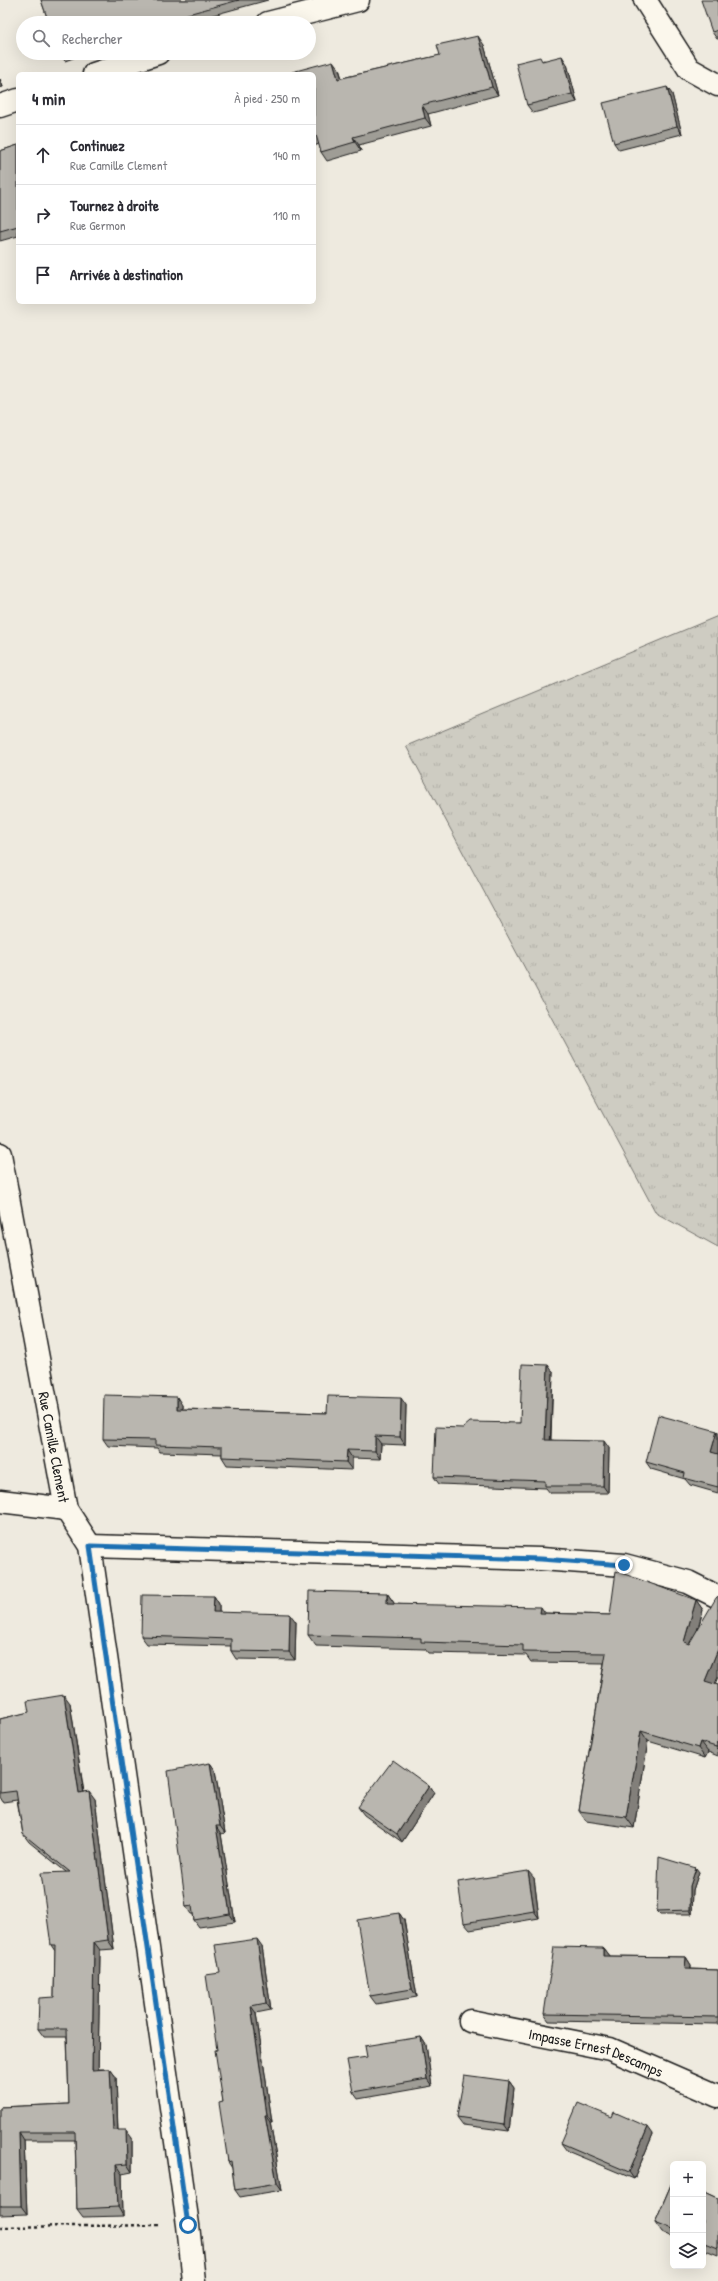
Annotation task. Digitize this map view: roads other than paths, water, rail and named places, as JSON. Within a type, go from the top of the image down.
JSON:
[{"type":"street","points":[[295,16],[358,0]]},
{"type":"street","points":[[645,0],[688,69],[718,85]]},
{"type":"street","points":[[100,72],[137,60]]},
{"type":"street","points":[[0,106],[16,101]]},
{"type":"street","name":"Rue Camille Clement","points":[[0,1154],[66,1509],[90,1546],[188,2225],[194,2281]]},
{"type":"street","points":[[0,1501],[66,1509]]},
{"type":"street","points":[[90,1546],[533,1559],[624,1565],[688,1582],[718,1597]]},
{"type":"street","name":"Impasse Ernest Descamps","points":[[470,2021],[610,2049],[718,2096]]}]
